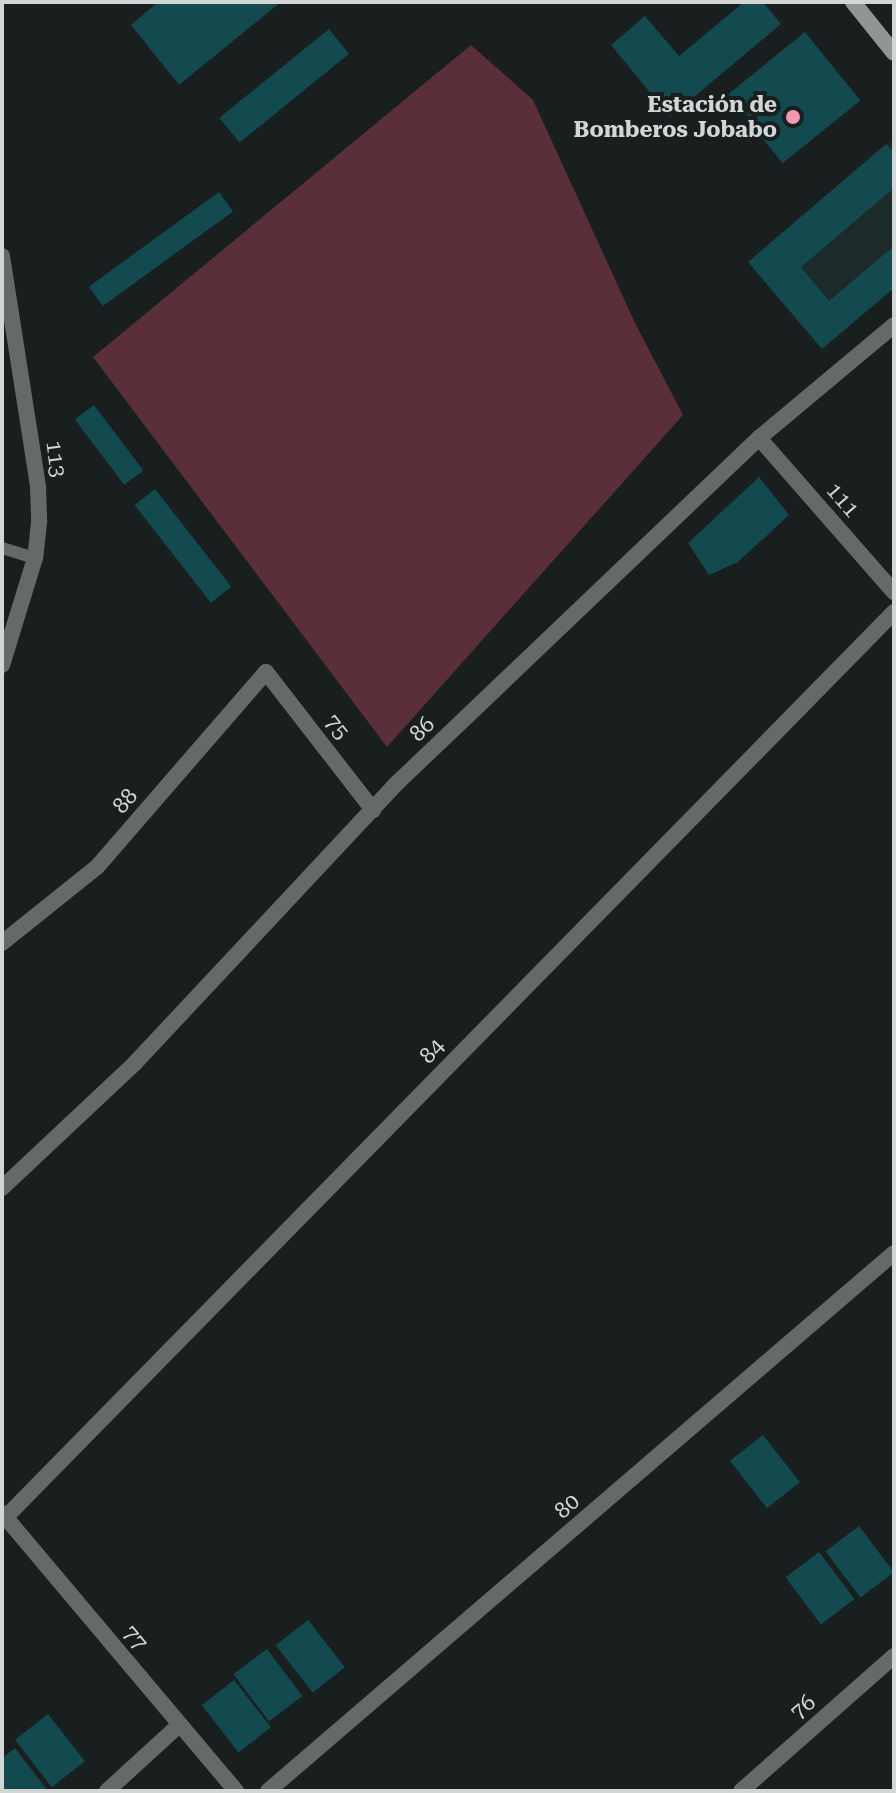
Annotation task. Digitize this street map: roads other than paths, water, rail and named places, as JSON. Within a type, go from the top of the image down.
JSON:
[{"type":"main road","points":[[853,2],[894,53]]},
{"type":"street","name":"113","points":[[2,256],[38,487],[39,522],[35,558],[2,665]]},
{"type":"street","name":"86","points":[[2,1188],[135,1063],[373,810],[759,438],[894,325]]},
{"type":"street","name":"111","points":[[759,438],[894,592]]},
{"type":"street","name":"84","points":[[3,1517],[894,612]]},
{"type":"street","name":"75","points":[[266,672],[373,810]]},
{"type":"street","name":"88","points":[[2,943],[97,867],[266,672]]},
{"type":"street","name":"80","points":[[268,1791],[894,1253]]},
{"type":"street","name":"77","points":[[3,1517],[236,1791]]},
{"type":"street","name":"76","points":[[741,1791],[894,1656]]},
{"type":"street","points":[[107,1791],[179,1725]]},
{"type":"lane","points":[[2,548],[35,558]]},
{"type":"place","name":"Estación de Bomberos Jobabo","points":[[793,117]]}]
